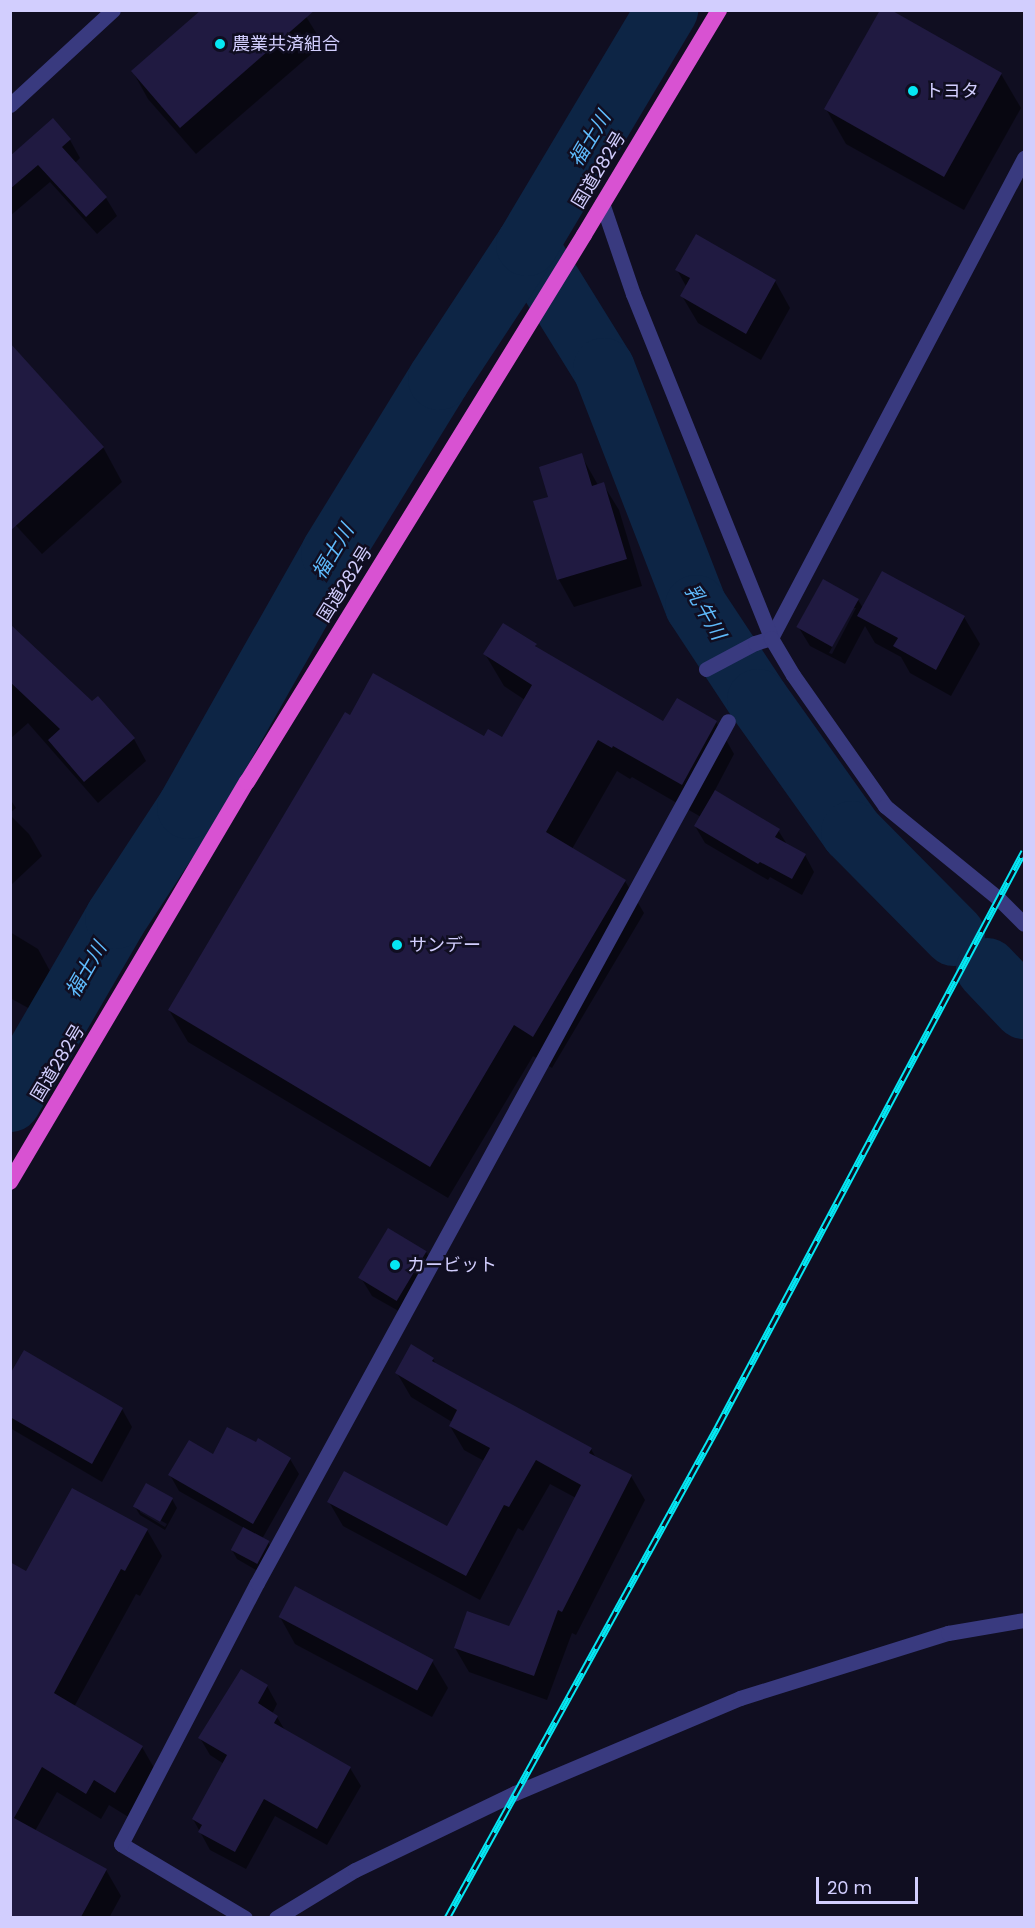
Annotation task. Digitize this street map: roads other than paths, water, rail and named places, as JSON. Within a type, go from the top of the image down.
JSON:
[{"type":"highway","name":"国道282号","points":[[10,1182],[247,782],[584,235],[719,10]]},
{"type":"street","points":[[10,105],[113,10]]},
{"type":"street","points":[[706,669],[754,643],[771,638],[1024,158]]},
{"type":"street","points":[[602,203],[633,294],[771,638],[793,675],[885,806],[999,899],[1024,924]]},
{"type":"street","points":[[245,1917],[121,1844],[257,1582],[728,721]]},
{"type":"street","points":[[276,1917],[355,1870],[515,1793],[740,1698],[948,1633],[1024,1620]]},
{"type":"waterway","name":"福士川","points":[[10,1101],[116,918],[188,808],[332,553],[439,379],[527,245],[667,10]]},
{"type":"waterway","name":"乳牛川","points":[[527,245],[604,369],[696,606],[758,700],[852,832],[954,935]]},
{"type":"waterway","name":"乳牛川","points":[[987,969],[1024,1008]]},
{"type":"railway","points":[[447,1918],[718,1426],[1024,851]]},
{"type":"place","name":"農業共済組合","points":[[220,44]]},
{"type":"place","name":"トヨタ","points":[[913,91]]},
{"type":"place","name":"サンデー","points":[[397,945]]},
{"type":"place","name":"カービット","points":[[395,1265]]}]
